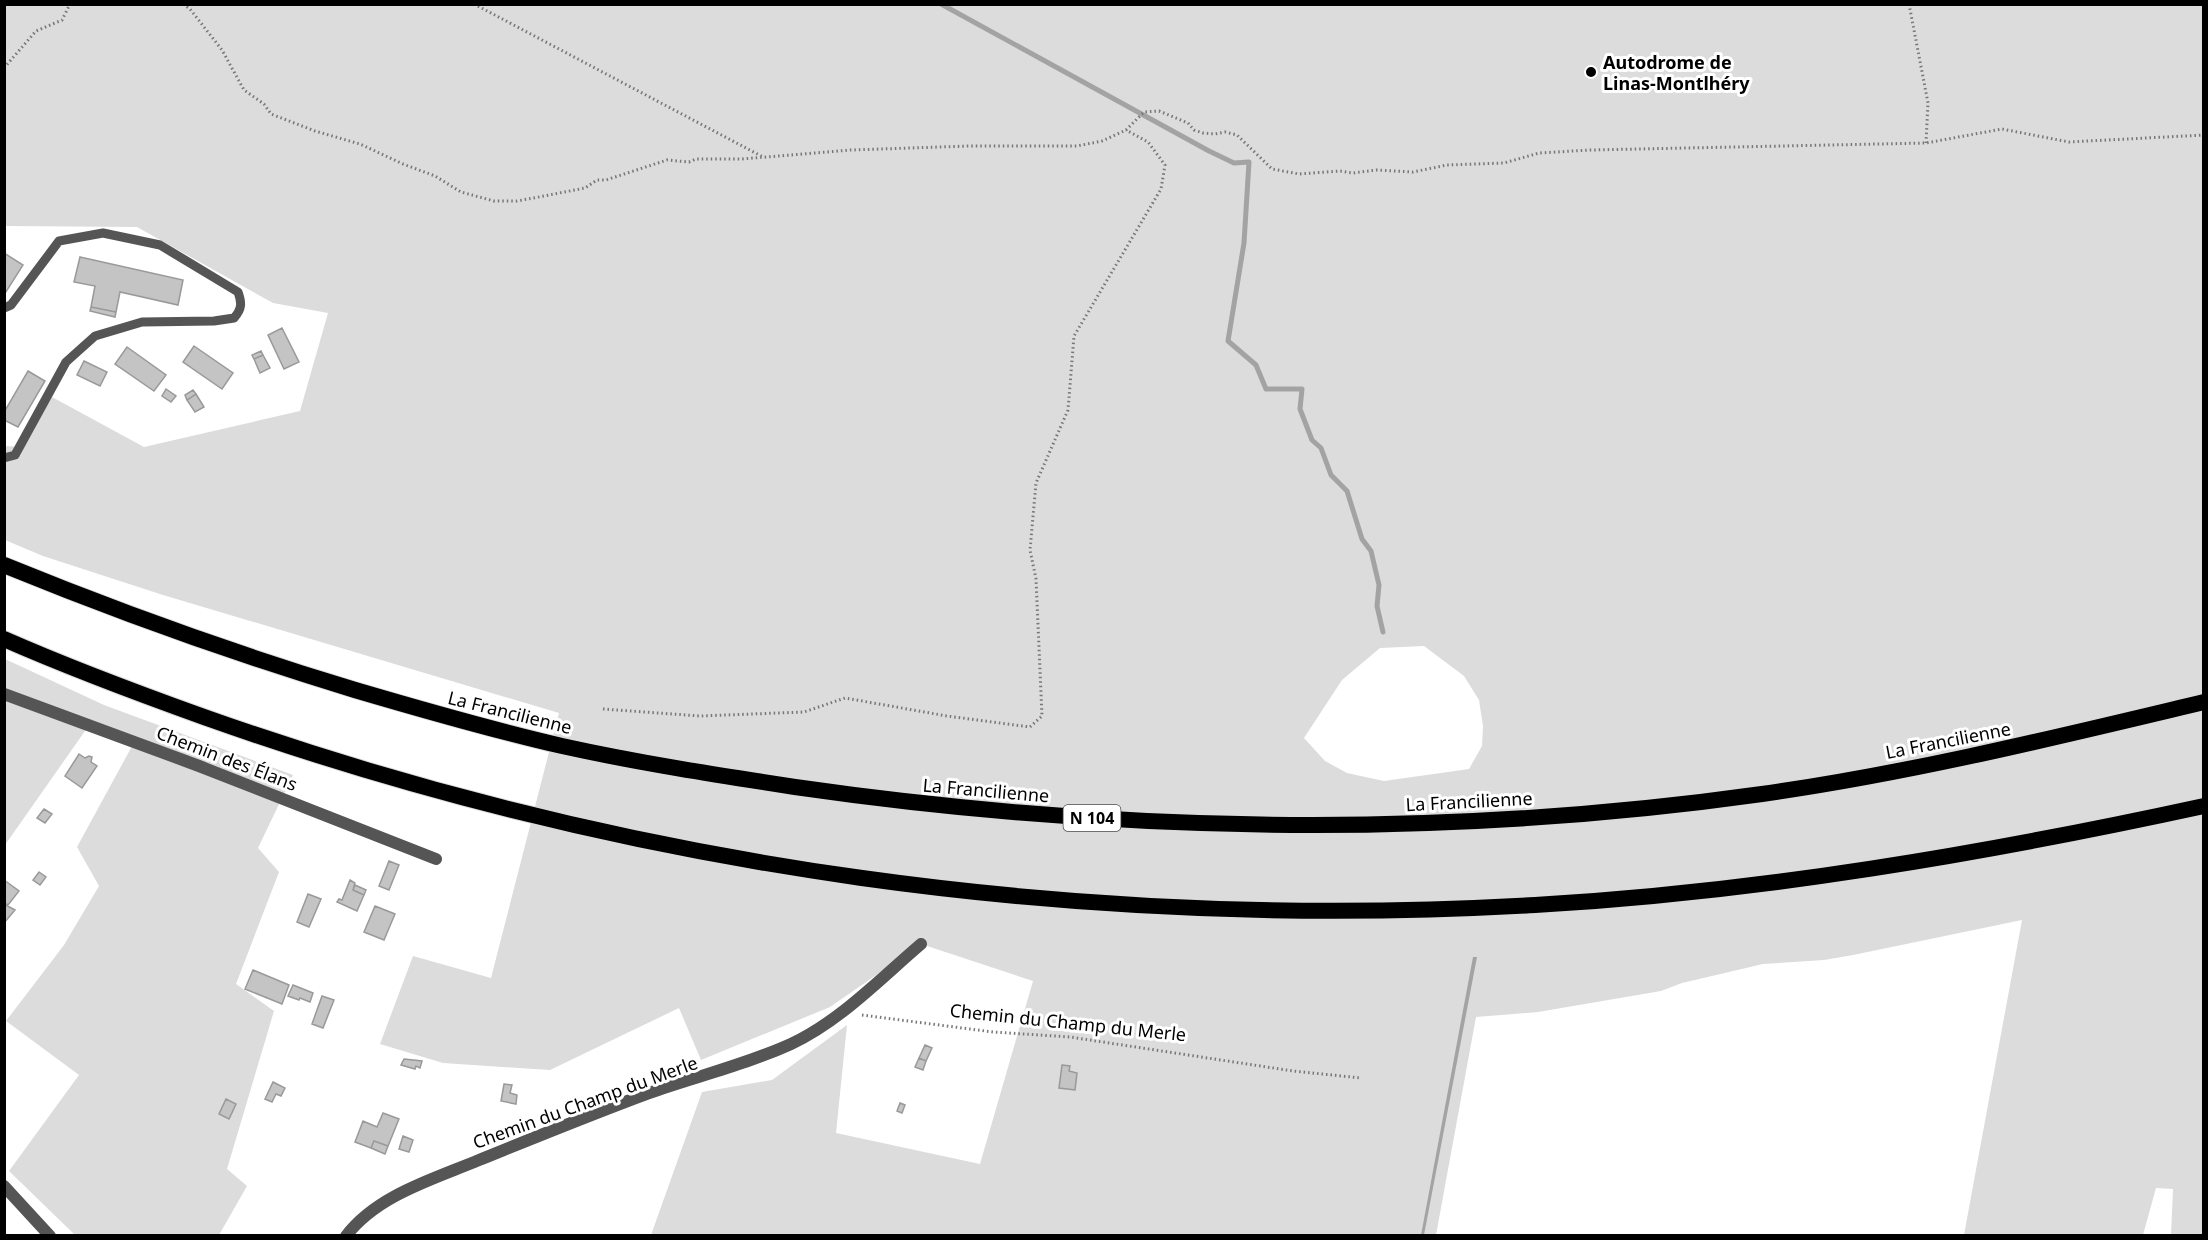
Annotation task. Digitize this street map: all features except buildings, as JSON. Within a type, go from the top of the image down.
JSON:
[{"type":"highway","name":"La Francilienne","points":[[4,565],[168,628],[278,667],[459,720],[560,746],[661,766],[870,798],[1074,818],[1196,823],[1388,824],[1531,818],[1681,804],[1766,794],[1982,755],[2204,702]]},
{"type":"highway","points":[[4,639],[144,696],[261,737],[422,787],[543,819],[755,862],[967,892],[1068,902],[1194,909],[1367,910],[1461,909],[1617,899],[1771,882],[1923,860],[2085,832],[2204,806]]},
{"type":"street","name":"Chemin des Élans","points":[[4,694],[199,766],[436,858]]},
{"type":"street","name":"Chemin du Champ du Merle","points":[[346,1236],[354,1226],[380,1206],[422,1184],[651,1093],[758,1059],[794,1042],[827,1024],[921,944]]},
{"type":"street","points":[[4,1186],[50,1236]]},
{"type":"lane","points":[[4,308],[11,305],[59,241],[103,233],[160,245],[238,292],[242,303],[234,318],[214,321],[142,322],[95,336],[66,362],[15,454],[4,458]]},
{"type":"path","points":[[4,68],[36,32],[62,20],[70,4]]},
{"type":"path","points":[[183,4],[190,9],[222,50],[244,90],[264,104],[271,114],[315,131],[360,144],[435,176],[461,192],[494,201],[517,201],[585,188],[597,180],[606,180],[667,160],[689,162],[696,159],[764,158],[863,150],[970,146],[1077,146],[1102,141],[1126,130],[1144,112],[1159,111],[1188,123],[1194,130],[1203,133],[1225,132],[1237,135],[1272,169],[1299,174],[1340,171],[1353,173],[1376,170],[1413,172],[1447,165],[1504,163],[1539,153],[1591,150],[1926,143],[2002,129],[2069,142],[2204,135]]},
{"type":"path","points":[[474,4],[764,158]]},
{"type":"path","points":[[1909,4],[1928,103],[1926,143]]},
{"type":"path","points":[[603,709],[700,716],[804,712],[845,698],[947,716],[1030,727],[1042,716],[1036,579],[1030,550],[1036,483],[1068,410],[1074,336],[1161,189],[1165,165],[1148,142],[1126,130]]},
{"type":"path","name":"Chemin du Champ du Merle","points":[[843,1011],[947,1027],[1082,1038],[1293,1071],[1361,1078]]},
{"type":"shaded area","points":[[5,5],[2203,5],[2203,1235],[2171,1235],[2173,1189],[2156,1188],[2143,1235],[1964,1235],[2022,920],[1824,960],[1763,964],[1682,983],[1661,991],[1538,1012],[1476,1017],[1436,1235],[651,1235],[702,1092],[772,1080],[847,1025],[836,1133],[980,1164],[1033,981],[921,944],[830,1007],[701,1060],[679,1008],[550,1070],[443,1063],[380,1044],[413,956],[491,978],[559,713],[163,595],[43,556],[5,540],[5,446],[21,447],[52,397],[144,447],[300,411],[328,313],[273,303],[137,227],[5,226]],"holes":[[[1424,646],[1464,676],[1479,700],[1483,726],[1482,746],[1469,769],[1384,781],[1347,773],[1325,761],[1304,738],[1342,680],[1380,648]]]},
{"type":"shaded area","points":[[5,659],[104,705],[293,775],[258,848],[279,872],[236,984],[274,1011],[227,1169],[247,1186],[219,1235],[75,1235],[9,1171],[79,1075],[6,1021],[64,945],[99,886],[77,847],[137,737],[92,721],[5,845]]},
{"type":"shaded area","points":[[1473,957],[1477,957],[1424,1235],[1421,1235]]},
{"type":"waterway","points":[[941,4],[1209,151],[1234,163],[1249,162],[1244,243],[1228,341],[1256,365],[1266,389],[1302,389],[1300,409],[1312,440],[1321,448],[1331,475],[1347,491],[1362,539],[1371,551],[1379,585],[1377,606],[1383,632]]},
{"type":"place","name":"Autodrome de Linas-Montlhéry","points":[[1591,72]]}]
